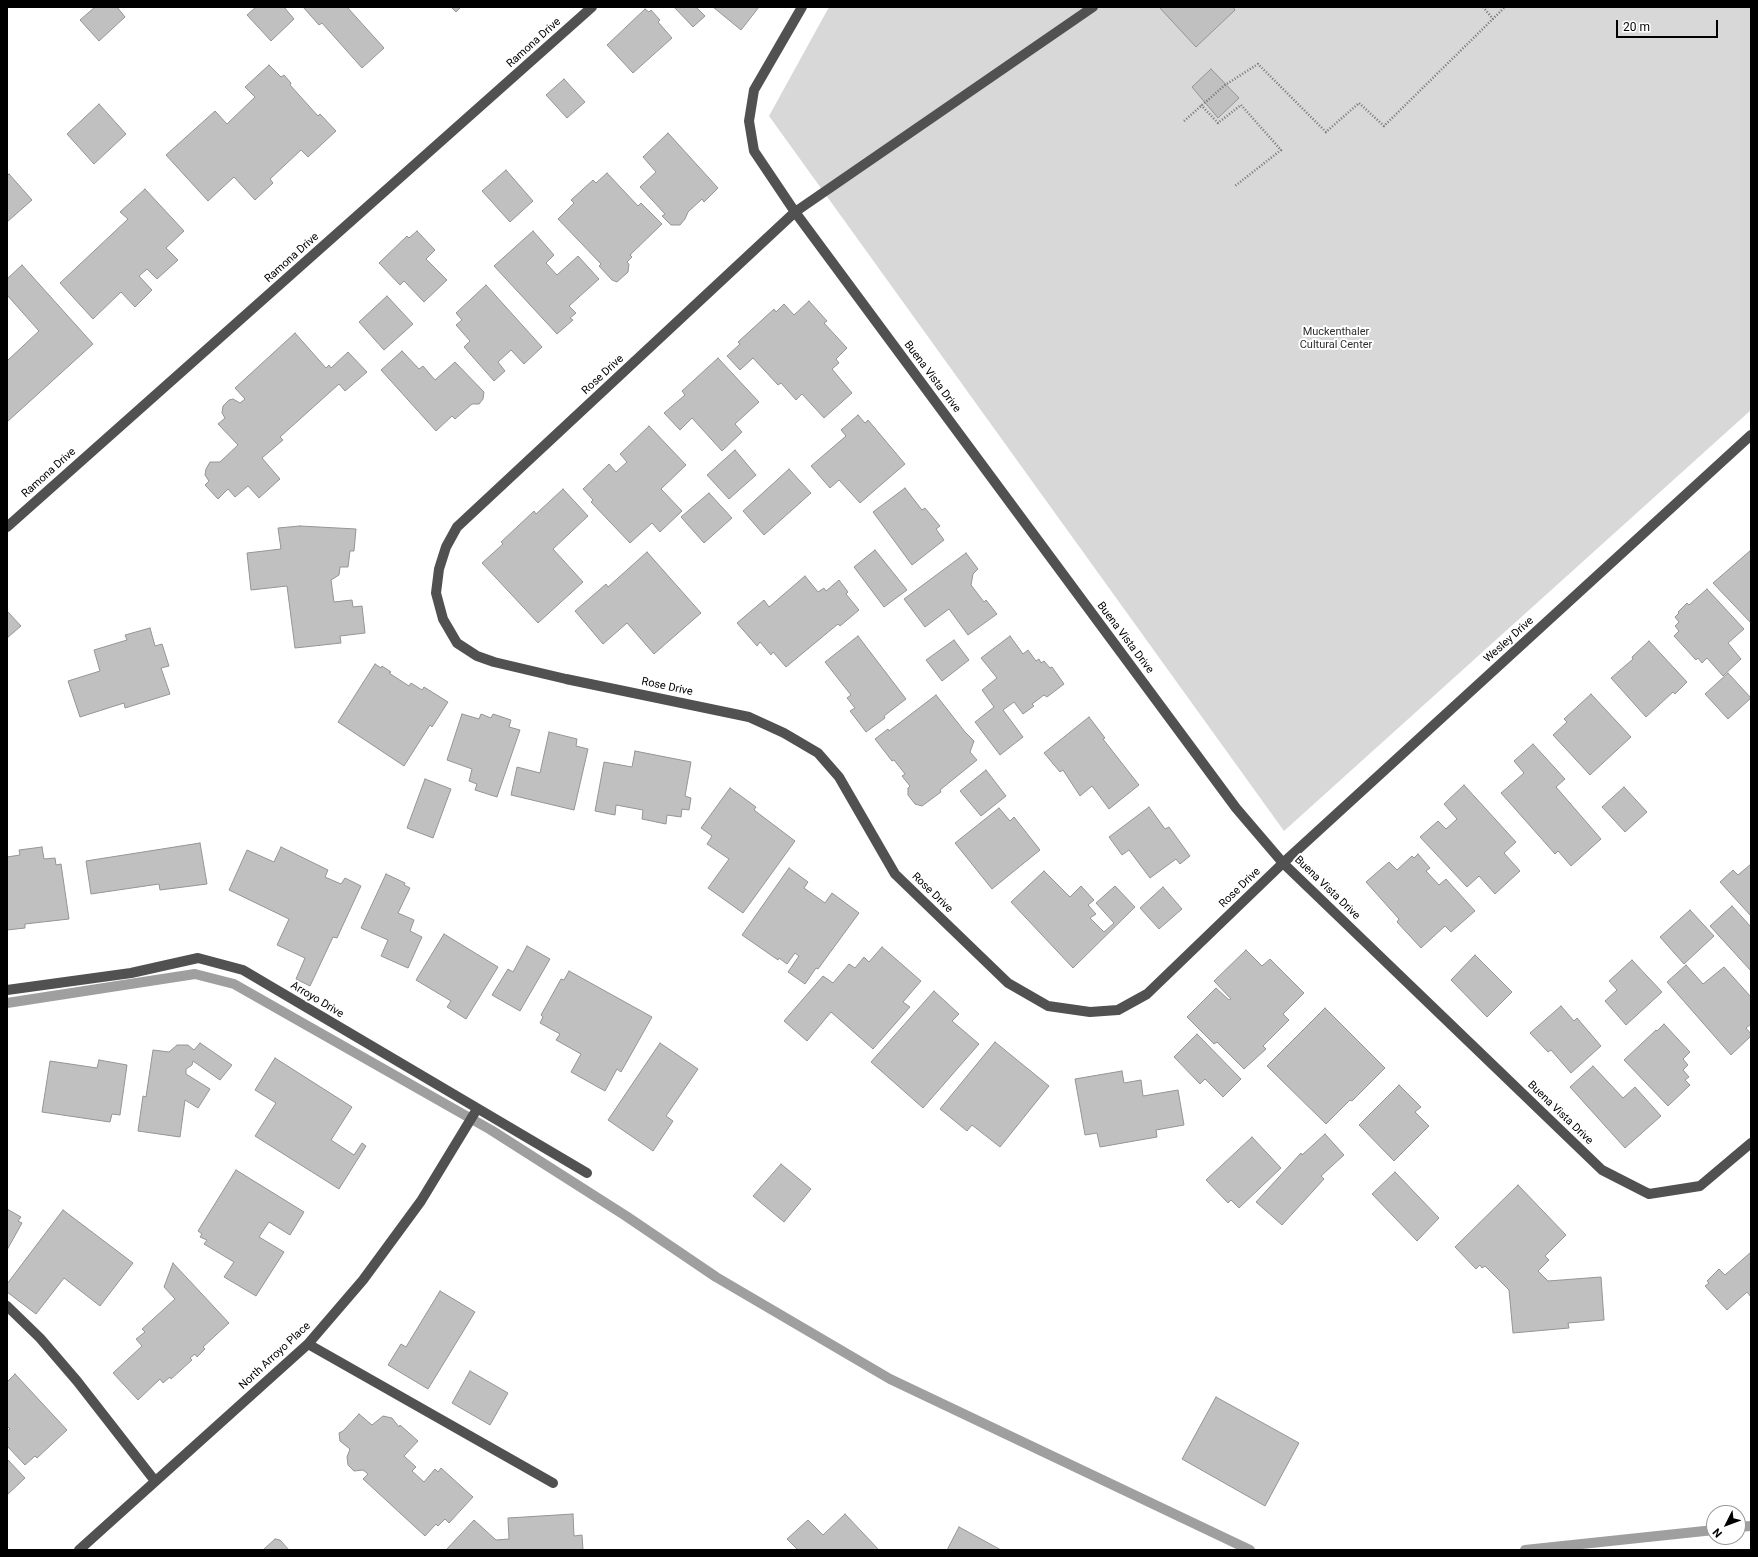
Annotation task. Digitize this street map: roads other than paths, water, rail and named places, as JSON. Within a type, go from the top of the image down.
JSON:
[{"type":"street","name":"Ramona Drive","points":[[7,527],[592,7]]},
{"type":"street","name":"Buena Vista Drive","points":[[802,7],[754,90],[749,121],[754,151],[795,212],[1236,808],[1283,863],[1602,1170],[1649,1194],[1700,1186],[1751,1143]]},
{"type":"street","name":"Rose Drive","points":[[1093,7],[795,212],[457,527],[446,547],[439,569],[436,593],[443,619],[457,643],[477,656],[494,662],[749,716],[784,733],[818,753],[839,777],[895,874],[1008,983],[1048,1006],[1090,1012],[1118,1010],[1148,994],[1283,863]]},
{"type":"street","name":"Wesley Drive","points":[[1283,863],[1751,435]]},
{"type":"street","name":"Arroyo Drive","points":[[7,990],[130,973],[198,958],[243,970],[587,1173]]},
{"type":"street","name":"North Arroyo Place","points":[[79,1550],[308,1344],[364,1280],[421,1201],[477,1109]]},
{"type":"street","points":[[7,1306],[40,1338],[77,1381],[155,1481]]},
{"type":"street","points":[[308,1344],[553,1483]]},
{"type":"waterway","points":[[7,1003],[195,974],[234,984],[491,1130],[626,1216],[716,1277],[890,1379],[1250,1550]]},
{"type":"waterway","points":[[1746,1526],[1751,1526]]},
{"type":"waterway","points":[[1525,1550],[1706,1531]]},
{"type":"park label","name":"Muckenthaler Cultural Center","points":[[1336,338]]}]
